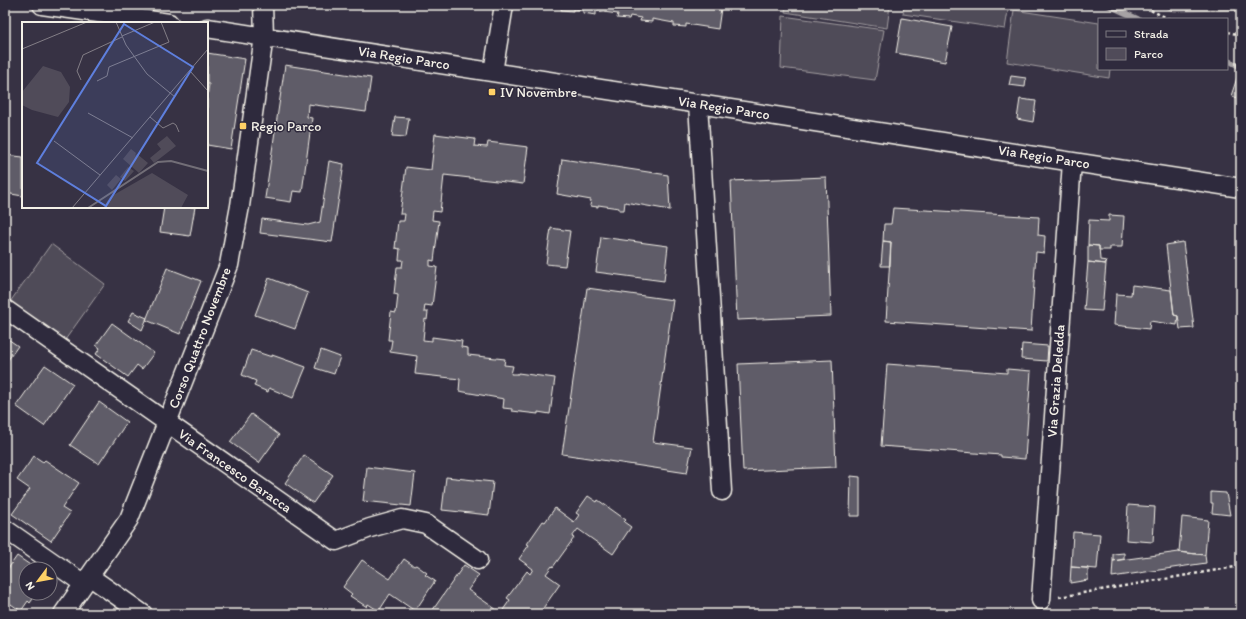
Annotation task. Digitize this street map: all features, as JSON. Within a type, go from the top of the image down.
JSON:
[{"type":"street","points":[[42,5],[162,22]]},
{"type":"street","name":"Corso Quattro Novembre","points":[[62,614],[128,519],[229,265],[241,198],[264,36],[262,5]]},
{"type":"street","points":[[493,72],[504,5]]},
{"type":"street","name":"Via Regio Parco","points":[[208,28],[1241,188]]},
{"type":"street","points":[[698,104],[722,491]]},
{"type":"street","name":"Via Grazia Deledda","points":[[1040,600],[1072,162]]},
{"type":"street","name":"Via Francesco Baracca","points":[[5,309],[336,541],[370,528],[402,519],[426,524],[478,560]]},
{"type":"street","points":[[5,528],[143,614]]},
{"type":"path","points":[[1140,5],[1167,18]]},
{"type":"path","points":[[1228,32],[1241,35]]},
{"type":"path","points":[[1040,600],[1241,566]]},
{"type":"green space","points":[[786,5],[890,5],[887,28],[785,12]]},
{"type":"green space","points":[[904,5],[1009,5],[1005,29],[903,14]]},
{"type":"green space","points":[[1160,5],[1241,5],[1241,10],[1173,11]]},
{"type":"green space","points":[[1014,10],[1098,23],[1098,70],[1110,70],[1109,78],[1007,62]]},
{"type":"green space","points":[[783,16],[884,30],[875,80],[781,68]]},
{"type":"green space","points":[[51,244],[105,284],[65,340],[10,302]]},
{"type":"building","points":[[552,5],[725,5],[725,9],[721,8],[718,29],[686,24],[686,27],[674,26],[674,23],[652,19],[652,22],[640,21],[641,18],[630,16],[629,19],[617,18],[618,14],[596,11],[596,15],[583,13],[583,10],[561,10],[562,6]]},
{"type":"building","points":[[902,18],[952,27],[945,62],[896,53]]},
{"type":"building","points":[[208,53],[245,59],[231,149],[208,145]]},
{"type":"building","points":[[285,65],[371,78],[366,112],[308,104],[307,117],[312,118],[302,192],[293,191],[291,202],[265,198]]},
{"type":"building","points":[[1011,76],[1026,78],[1025,87],[1009,85]]},
{"type":"building","points":[[1237,78],[1241,79],[1241,99],[1231,96]]},
{"type":"building","points":[[1020,99],[1036,101],[1033,122],[1017,119]]},
{"type":"building","points":[[395,117],[409,118],[406,137],[392,136]]},
{"type":"building","points":[[435,134],[475,139],[474,146],[487,147],[488,142],[528,147],[523,184],[444,175],[440,212],[433,211],[432,220],[439,221],[434,261],[430,260],[430,266],[437,267],[432,306],[425,305],[424,312],[428,312],[427,320],[425,319],[423,340],[432,341],[432,337],[462,341],[461,347],[468,348],[468,355],[505,359],[504,365],[513,366],[511,374],[518,373],[555,378],[550,414],[512,411],[512,409],[503,408],[504,399],[459,391],[460,379],[415,374],[417,356],[390,352],[392,340],[388,340],[391,312],[396,313],[398,295],[394,294],[397,267],[402,267],[403,260],[399,260],[400,249],[395,248],[398,221],[404,221],[405,214],[400,214],[406,167],[431,170]]},
{"type":"building","points":[[5,155],[22,157],[22,196],[5,193]]},
{"type":"building","points":[[562,159],[668,175],[670,210],[625,202],[624,210],[598,205],[598,207],[590,206],[591,200],[557,194]]},
{"type":"building","points":[[329,161],[344,164],[332,242],[260,233],[262,219],[308,225],[320,222]]},
{"type":"building","points":[[826,177],[831,316],[737,320],[731,181]]},
{"type":"building","points":[[164,208],[195,208],[190,236],[160,232]]},
{"type":"building","points":[[893,208],[1039,217],[1038,235],[1045,236],[1044,253],[1036,252],[1031,331],[886,321],[891,242],[883,241],[884,224],[891,224]]},
{"type":"building","points":[[1109,215],[1124,216],[1122,247],[1110,247],[1110,250],[1099,250],[1099,246],[1088,245],[1089,220],[1109,221]]},
{"type":"building","points":[[551,228],[570,231],[565,266],[546,264]]},
{"type":"building","points":[[601,237],[668,246],[664,281],[596,272]]},
{"type":"building","points":[[883,241],[891,242],[890,266],[881,266]]},
{"type":"building","points":[[1183,242],[1194,328],[1180,329],[1178,316],[1174,315],[1166,245]]},
{"type":"building","points":[[1088,245],[1099,246],[1100,260],[1107,261],[1106,264],[1088,262]]},
{"type":"building","points":[[1088,262],[1106,264],[1102,311],[1084,310]]},
{"type":"building","points":[[167,268],[201,281],[180,334],[146,320]]},
{"type":"building","points":[[269,278],[308,293],[295,329],[255,315]]},
{"type":"building","points":[[1132,285],[1171,290],[1174,315],[1178,316],[1177,325],[1150,321],[1149,329],[1114,325],[1116,294],[1131,295]]},
{"type":"building","points":[[587,288],[673,300],[653,442],[692,447],[687,473],[562,454]]},
{"type":"building","points":[[133,312],[147,318],[142,330],[128,321]]},
{"type":"building","points":[[112,323],[154,353],[142,369],[137,365],[128,377],[96,354],[100,348],[96,345]]},
{"type":"building","points":[[5,337],[18,346],[5,364]]},
{"type":"building","points":[[1022,344],[1048,346],[1047,361],[1021,359]]},
{"type":"building","points":[[251,350],[272,357],[272,355],[306,367],[293,398],[269,388],[268,392],[254,386],[256,381],[242,375]]},
{"type":"building","points":[[321,350],[340,357],[334,374],[315,368]]},
{"type":"building","points":[[832,360],[836,467],[743,471],[738,364]]},
{"type":"building","points":[[887,364],[1007,373],[1007,369],[1031,371],[1025,459],[1001,457],[1001,455],[881,446]]},
{"type":"building","points":[[45,365],[73,384],[44,426],[16,406]]},
{"type":"building","points":[[99,402],[127,422],[99,464],[70,445]]},
{"type":"building","points":[[251,414],[279,435],[259,463],[230,442]]},
{"type":"building","points":[[304,455],[333,475],[313,503],[285,483]]},
{"type":"building","points":[[34,456],[43,462],[45,460],[79,483],[62,508],[70,513],[51,541],[12,514],[30,489],[17,480]]},
{"type":"building","points":[[367,467],[415,473],[411,506],[363,501]]},
{"type":"building","points":[[851,476],[860,477],[860,516],[850,516]]},
{"type":"building","points":[[446,477],[493,482],[489,515],[442,510]]},
{"type":"building","points":[[1211,492],[1226,493],[1230,515],[1212,513],[1213,503],[1211,503]]},
{"type":"building","points":[[588,496],[597,502],[598,500],[626,520],[624,522],[631,527],[613,554],[578,529],[572,537],[574,538],[553,567],[552,566],[546,574],[560,584],[539,614],[509,614],[503,610],[510,600],[507,598],[527,571],[530,574],[533,569],[519,559],[529,545],[527,544],[543,521],[545,522],[555,508],[574,522],[579,515],[576,513]]},
{"type":"building","points":[[1128,505],[1155,507],[1153,542],[1126,540]]},
{"type":"building","points":[[1182,517],[1208,520],[1205,555],[1179,552]]},
{"type":"building","points":[[1073,532],[1100,534],[1097,569],[1071,567]]},
{"type":"building","points":[[1179,552],[1205,555],[1206,563],[1112,577],[1113,561]]},
{"type":"building","points":[[1124,553],[1124,559],[1113,561],[1113,554]]},
{"type":"building","points":[[17,556],[24,561],[18,561],[18,601],[28,601],[21,611],[5,600],[5,573]]},
{"type":"building","points":[[404,559],[414,566],[416,565],[427,573],[425,575],[435,581],[415,611],[390,594],[379,611],[368,604],[367,607],[350,596],[352,594],[343,587],[362,560],[390,579]]},
{"type":"building","points":[[464,565],[479,575],[468,590],[503,614],[430,614]]},
{"type":"building","points":[[1071,567],[1088,568],[1088,580],[1070,583]]},
{"type":"waterway","points":[[1108,5],[1136,18]]},
{"type":"waterway","points":[[1228,60],[1241,67]]},
{"type":"place","name":"IV Novembre","points":[[492,92]]},
{"type":"place","name":"Regio Parco","points":[[243,126]]}]
